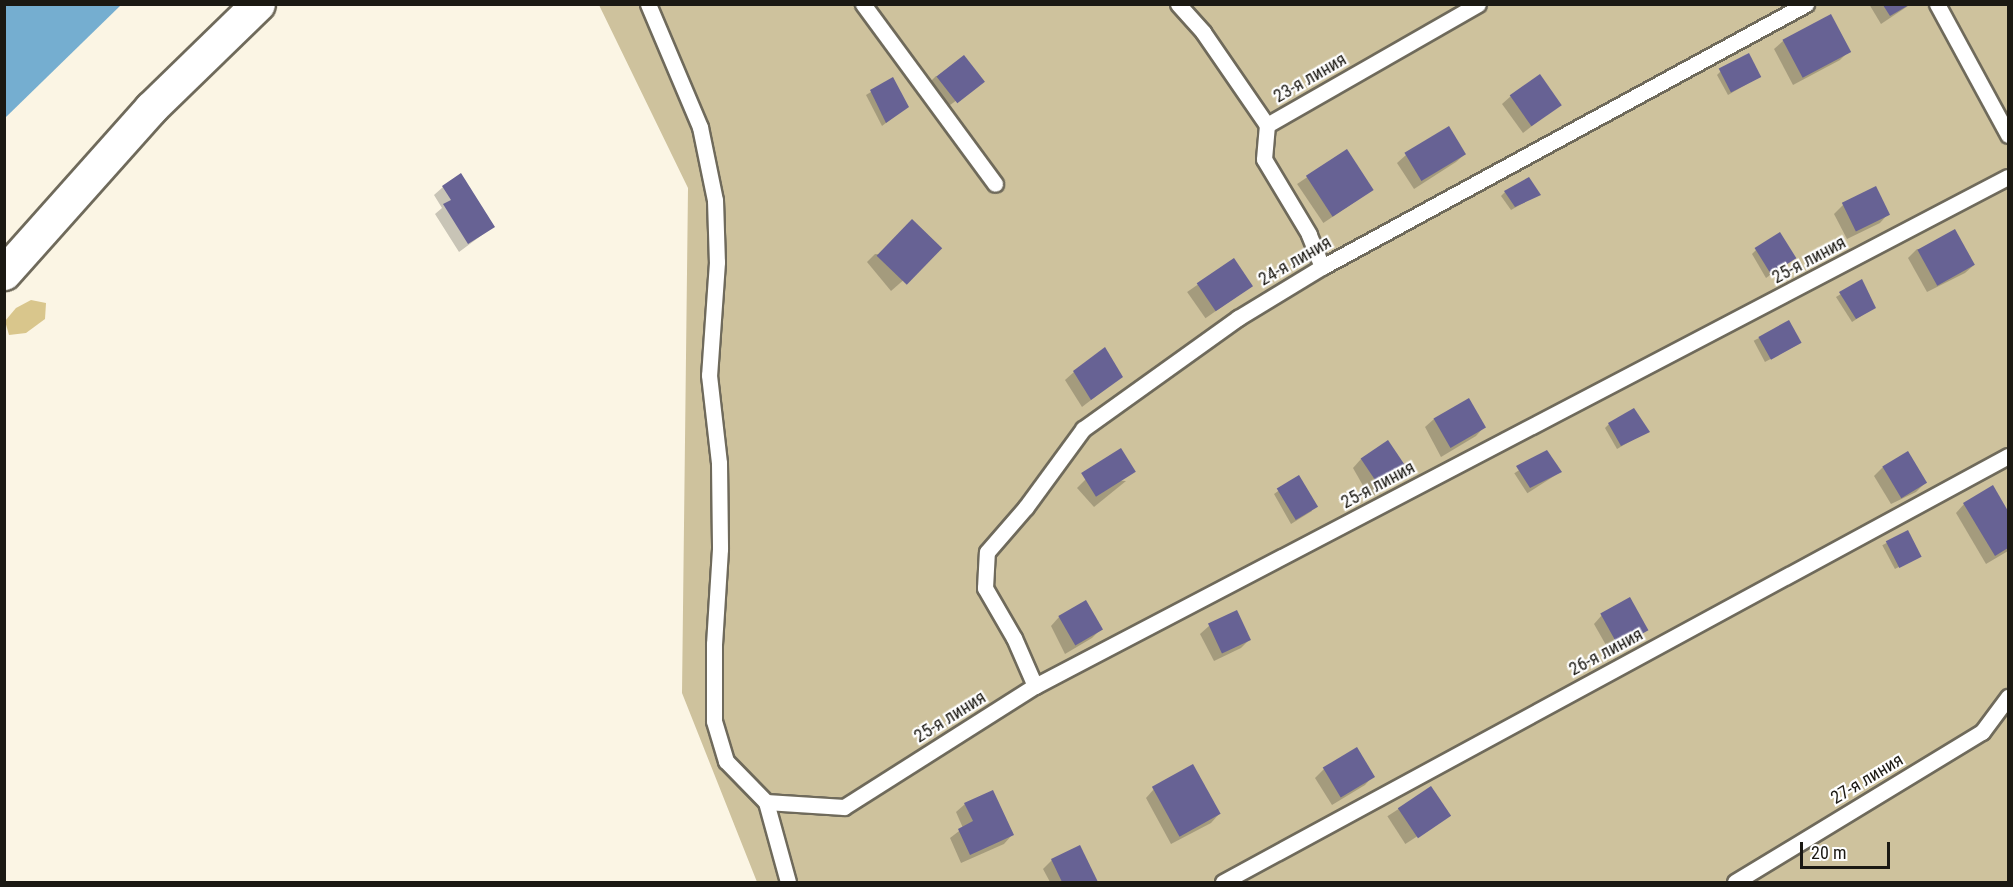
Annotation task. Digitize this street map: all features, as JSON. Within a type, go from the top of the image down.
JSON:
[{"type":"street","points":[[4,273],[151,108],[258,4]]},
{"type":"lane","points":[[648,4],[700,127],[715,200],[717,262],[709,375],[719,463],[720,549],[714,644],[714,721],[726,761],[766,802],[788,882]]},
{"type":"lane","points":[[863,4],[994,184]]},
{"type":"lane","points":[[1178,4],[1203,32],[1266,125]]},
{"type":"lane","name":"23-я линия","points":[[1322,267],[1309,234],[1264,159],[1266,125],[1478,4]]},
{"type":"lane","name":"24-я линия","points":[[1035,686],[1014,638],[985,588],[987,552],[1026,507],[1083,429],[1238,318],[1322,267],[1806,4]]},
{"type":"lane","points":[[1937,4],[2008,135]]},
{"type":"lane","name":"25-я линия","points":[[766,802],[844,807],[1035,686],[2008,177]]},
{"type":"lane","name":"26-я линия","points":[[1223,882],[2008,456]]},
{"type":"lane","name":"27-я линия","points":[[1735,882],[1982,732],[2008,697]]},
{"type":"shaded area","points":[[599,5],[2008,5],[2008,882],[757,882],[682,693],[688,188]]},
{"type":"shaded area","points":[[31,300],[46,303],[45,319],[26,333],[9,335],[5,321],[16,308]]},
{"type":"water","points":[[5,4],[121,4],[121,5],[5,118]]},
{"type":"building","points":[[1883,5],[1909,5],[1890,16]]},
{"type":"building","points":[[1831,14],[1851,52],[1803,78],[1782,40]]},
{"type":"building","points":[[1749,53],[1761,77],[1731,92],[1719,68]]},
{"type":"building","points":[[964,55],[985,82],[957,103],[936,77]]},
{"type":"building","points":[[1540,74],[1562,105],[1531,126],[1510,95]]},
{"type":"building","points":[[893,77],[909,107],[886,123],[870,90]]},
{"type":"building","points":[[1449,126],[1466,154],[1421,181],[1404,153]]},
{"type":"building","points":[[1347,149],[1374,190],[1333,217],[1306,176]]},
{"type":"building","points":[[461,173],[495,227],[468,244],[443,204],[451,200],[442,186]]},
{"type":"building","points":[[1529,177],[1541,195],[1515,207],[1504,191]]},
{"type":"building","points":[[1876,186],[1890,215],[1856,231],[1842,203]]},
{"type":"building","points":[[912,219],[942,248],[907,285],[877,256]]},
{"type":"building","points":[[1955,229],[1975,265],[1937,286],[1917,250]]},
{"type":"building","points":[[1780,232],[1796,258],[1771,274],[1755,248]]},
{"type":"building","points":[[1234,258],[1253,286],[1216,311],[1197,283]]},
{"type":"building","points":[[1862,279],[1876,308],[1856,319],[1839,292]]},
{"type":"building","points":[[1789,320],[1802,343],[1771,360],[1758,337]]},
{"type":"building","points":[[1105,347],[1123,377],[1091,400],[1073,371]]},
{"type":"building","points":[[1469,398],[1486,427],[1450,448],[1433,418]]},
{"type":"building","points":[[1634,408],[1650,432],[1621,446],[1608,423]]},
{"type":"building","points":[[1388,440],[1409,471],[1381,489],[1361,458]]},
{"type":"building","points":[[1121,448],[1136,472],[1096,497],[1081,473]]},
{"type":"building","points":[[1547,450],[1562,472],[1530,488],[1516,466]]},
{"type":"building","points":[[1908,451],[1927,483],[1901,498],[1882,466]]},
{"type":"building","points":[[1299,475],[1318,507],[1296,520],[1277,488]]},
{"type":"building","points":[[1993,485],[2008,511],[2008,548],[1995,556],[1963,503]]},
{"type":"building","points":[[1908,530],[1922,557],[1899,568],[1886,541]]},
{"type":"building","points":[[1630,597],[1648,630],[1619,647],[1600,613]]},
{"type":"building","points":[[1086,600],[1103,629],[1075,645],[1058,616]]},
{"type":"building","points":[[1237,610],[1251,640],[1222,653],[1208,624]]},
{"type":"building","points":[[1357,747],[1375,777],[1341,798],[1323,768]]},
{"type":"building","points":[[1193,764],[1221,814],[1180,837],[1152,787]]},
{"type":"building","points":[[1431,786],[1451,816],[1418,838],[1398,808]]},
{"type":"building","points":[[993,790],[1014,835],[970,855],[958,829],[973,821],[964,803]]},
{"type":"building","points":[[1080,845],[1098,882],[1062,882],[1051,859]]}]
